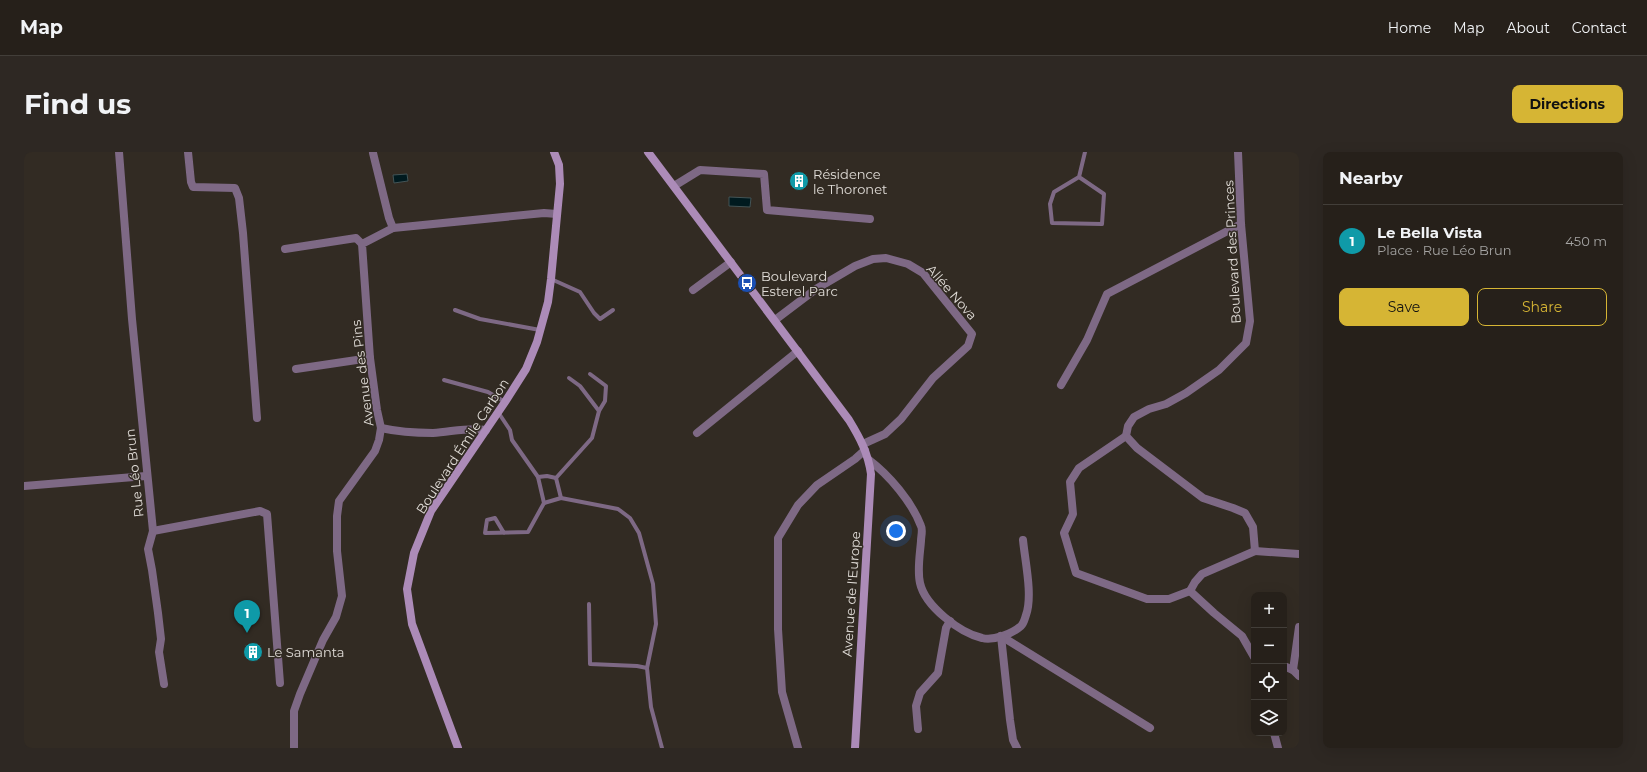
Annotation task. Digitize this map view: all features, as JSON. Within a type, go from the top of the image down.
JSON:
[{"type":"street","name":"Rue Léo Brun","points":[[119,152],[146,476],[152,531],[260,511],[267,514],[280,683]]},
{"type":"street","points":[[188,152],[191,182],[193,187],[234,188],[239,198],[257,418]]},
{"type":"street","name":"Boulevard Émile Carbon","points":[[458,748],[412,624],[407,589],[414,553],[431,511],[526,369],[540,330],[548,302],[560,184],[559,165],[554,152]]},
{"type":"street","points":[[648,152],[849,420],[864,447],[855,459],[817,485],[798,505],[778,538],[778,629],[782,692],[798,748]]},
{"type":"street","name":"Boulevard des Princes","points":[[1126,436],[1128,426],[1134,417],[1149,409],[1166,404],[1186,393],[1219,370],[1246,343],[1250,321],[1241,224],[1238,152]]},
{"type":"street","points":[[373,153],[389,218],[393,228]]},
{"type":"street","points":[[674,186],[700,170],[764,174],[767,210],[870,219]]},
{"type":"street","points":[[285,249],[356,238],[362,244],[393,228],[544,213],[557,214]]},
{"type":"street","points":[[1061,385],[1087,340],[1107,294],[1241,224]]},
{"type":"street","name":"Avenue des Pins","points":[[294,748],[294,711],[323,640],[336,617],[342,596],[337,551],[337,516],[339,501],[375,451],[380,440],[382,428],[377,410],[370,358],[362,244]]},
{"type":"street","name":"Allée Nova","points":[[775,320],[816,289],[855,266],[874,259],[886,258],[908,264],[923,273],[972,334],[968,346],[933,378],[901,419],[884,434],[864,447]]},
{"type":"street","points":[[693,290],[731,262]]},
{"type":"street","points":[[697,433],[798,351]]},
{"type":"street","points":[[296,369],[370,358]]},
{"type":"street","points":[[382,428],[398,432],[426,433],[478,429],[486,430]]},
{"type":"street","points":[[1255,551],[1253,527],[1245,514],[1233,508],[1203,498],[1137,448],[1126,436],[1079,468],[1070,482],[1073,514],[1064,533],[1076,573],[1147,599],[1169,599],[1185,594],[1190,590],[1202,574],[1255,551],[1299,554]]},
{"type":"street","name":"Avenue de l'Europe","points":[[855,748],[871,474],[869,460],[864,447]]},
{"type":"street","points":[[869,460],[892,480],[915,513],[922,527],[919,565],[920,584],[926,595],[940,614],[968,633],[983,638],[1001,636],[1008,634],[1022,625],[1030,605],[1023,540]]},
{"type":"street","points":[[24,486],[146,476]]},
{"type":"street","points":[[152,531],[148,549],[158,613],[160,639],[159,652],[164,684]]},
{"type":"street","points":[[1190,590],[1214,613],[1242,636],[1251,651]]},
{"type":"street","points":[[918,729],[916,706],[920,693],[938,673],[946,628],[950,622]]},
{"type":"street","points":[[1287,668],[1296,673],[1299,627]]},
{"type":"street","points":[[1001,636],[1150,728]]},
{"type":"street","points":[[1001,636],[1010,720],[1013,740],[1017,748]]},
{"type":"street","points":[[1275,736],[1278,748]]},
{"type":"lane","points":[[1079,177],[1104,194],[1102,224],[1052,222],[1050,204],[1054,192],[1079,177],[1085,152]]},
{"type":"lane","points":[[551,279],[580,292],[594,313],[600,319],[613,310]]},
{"type":"lane","points":[[455,310],[480,319],[540,330]]},
{"type":"lane","points":[[556,478],[592,438],[599,411],[605,401],[606,386],[590,374]]},
{"type":"lane","points":[[569,378],[580,386],[599,411]]},
{"type":"lane","points":[[444,380],[488,392],[505,402]]},
{"type":"lane","points":[[498,412],[510,430],[512,440],[538,477],[544,503],[528,532],[485,533],[487,520],[495,518],[504,532]]},
{"type":"lane","points":[[538,477],[547,476],[556,478]]},
{"type":"lane","points":[[556,478],[561,498]]},
{"type":"lane","points":[[544,503],[561,498],[618,509],[630,518],[639,533],[653,584],[656,624],[647,668],[651,707],[662,748]]},
{"type":"lane","points":[[589,604],[590,664],[637,666],[647,668]]},
{"type":"water","points":[[407,174],[408,181],[394,183],[393,175]]},
{"type":"water","points":[[729,197],[751,198],[750,207],[729,206]]},
{"type":"place","name":"Résidence le Thoronet","points":[[799,181]]},
{"type":"place","name":"Boulevard Esterel Parc","points":[[747,283]]},
{"type":"place","name":"Le Bella Vista","points":[[247,633]]},
{"type":"place","name":"Le Samanta","points":[[253,652]]}]
